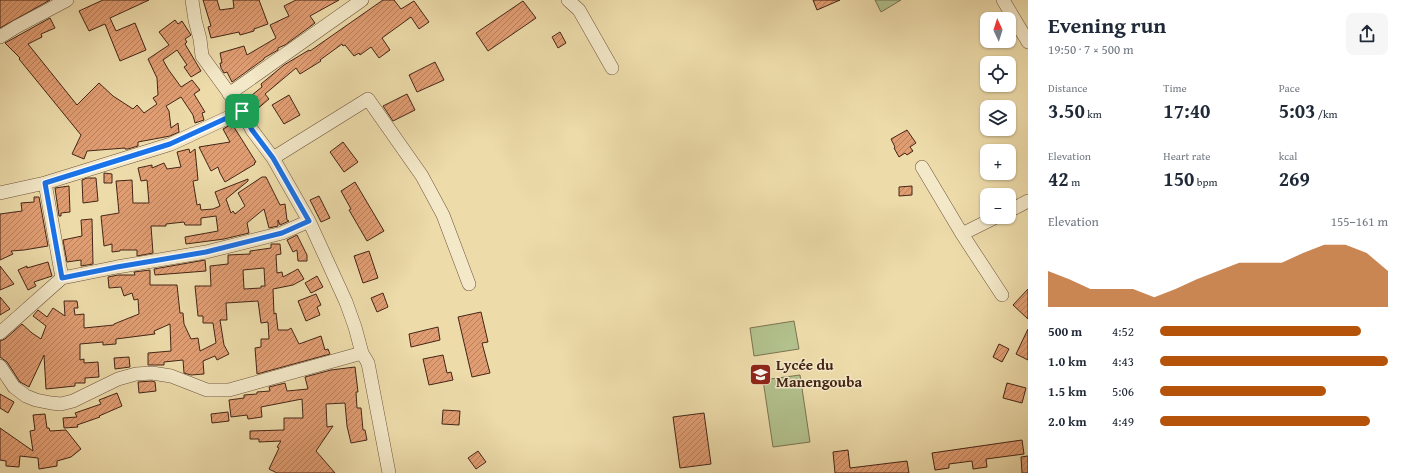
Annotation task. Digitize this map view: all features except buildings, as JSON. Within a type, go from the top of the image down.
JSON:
[{"type":"street","points":[[0,37],[68,0]]},
{"type":"street","points":[[192,0],[202,56],[242,111],[252,130],[273,158],[309,221],[346,302],[362,353],[368,363],[389,473]]},
{"type":"street","points":[[229,94],[362,0]]},
{"type":"street","points":[[568,0],[579,10],[612,68]]},
{"type":"street","points":[[1003,0],[1028,42]]},
{"type":"street","points":[[273,158],[368,99],[422,176],[444,215],[469,284]]},
{"type":"street","points":[[0,193],[45,183],[170,144],[242,111]]},
{"type":"street","points":[[922,167],[962,234],[1002,295]]},
{"type":"street","points":[[45,183],[62,278]]},
{"type":"street","points":[[1016,207],[1028,201]]},
{"type":"street","points":[[0,333],[62,278],[206,252],[282,233],[309,221]]},
{"type":"street","points":[[962,234],[982,224]]},
{"type":"street","points":[[0,366],[14,387],[26,396],[36,400],[61,404],[73,401],[118,380],[136,374],[152,372],[170,376],[207,390],[229,390],[362,353]]},
{"type":"green space","points":[[875,0],[901,0],[881,12]]},
{"type":"green space","points":[[794,321],[799,349],[754,356],[750,328]]},
{"type":"green space","points":[[800,375],[810,442],[773,447],[763,380]]},
{"type":"place","name":"Lycée du Manengouba","points":[[760,374]]},
{"type":"route","points":[[242,111],[252,130],[273,158],[309,221],[282,233],[206,252],[62,278],[45,183],[170,144],[200,132],[242,111]]}]
